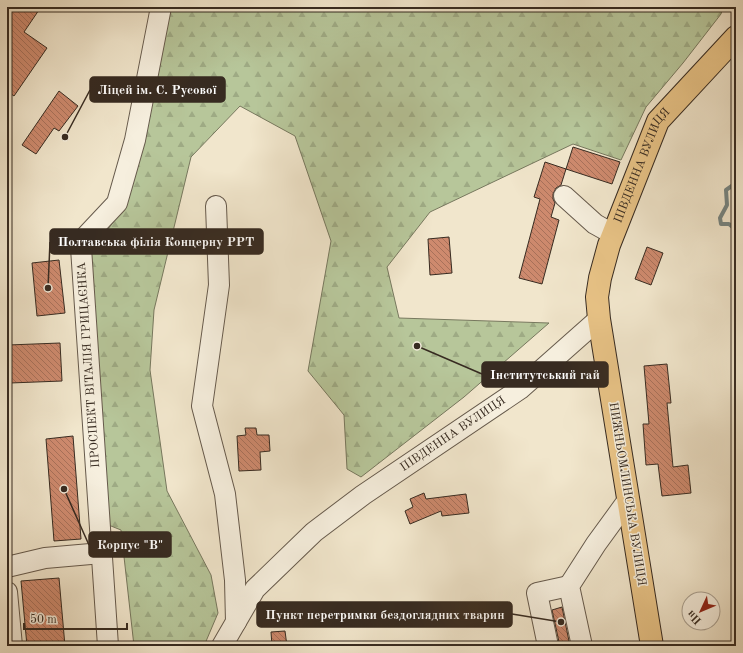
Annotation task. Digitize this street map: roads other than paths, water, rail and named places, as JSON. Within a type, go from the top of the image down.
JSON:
[{"type":"main road","name":"ПІВДЕННА ВУЛИЦЯ","points":[[599,319],[597,297],[608,245],[658,121],[736,38]]},
{"type":"main road","name":"НИЖНЬОМЛИНСЬКА ВУЛИЦЯ","points":[[599,319],[652,646]]},
{"type":"street","name":"ПРОСПЕКТ ВІТАЛІЯ ГРИЦАЄНКА","points":[[108,646],[81,248],[86,236],[118,203],[135,140],[161,7]]},
{"type":"street","points":[[564,196],[595,224],[613,234]]},
{"type":"street","points":[[216,206],[219,285],[202,406],[226,494],[236,580],[236,622]]},
{"type":"street","name":"ПІВДЕННА ВУЛИЦЯ","points":[[222,646],[255,589],[314,532],[363,495],[520,389],[599,319]]},
{"type":"street","points":[[548,646],[537,593],[569,586],[596,544],[628,500]]},
{"type":"street","points":[[7,567],[45,558],[102,553]]},
{"type":"street","points":[[569,586],[582,646]]},
{"type":"street","points":[[7,592],[12,646]]},
{"type":"waterway","points":[[736,183],[726,190],[727,205],[720,218],[721,224],[729,224],[736,230]]},
{"type":"place","name":"Ліцей ім. С. Русової","points":[[65,137]]},
{"type":"place","name":"Полтавська філія Концерну РРТ","points":[[48,288]]},
{"type":"place","name":"Інститутський гай","points":[[417,346]]},
{"type":"place","name":"Корпус \"В\"","points":[[64,489]]},
{"type":"place","name":"Пункт перетримки бездоглядних тварин","points":[[561,622]]}]
